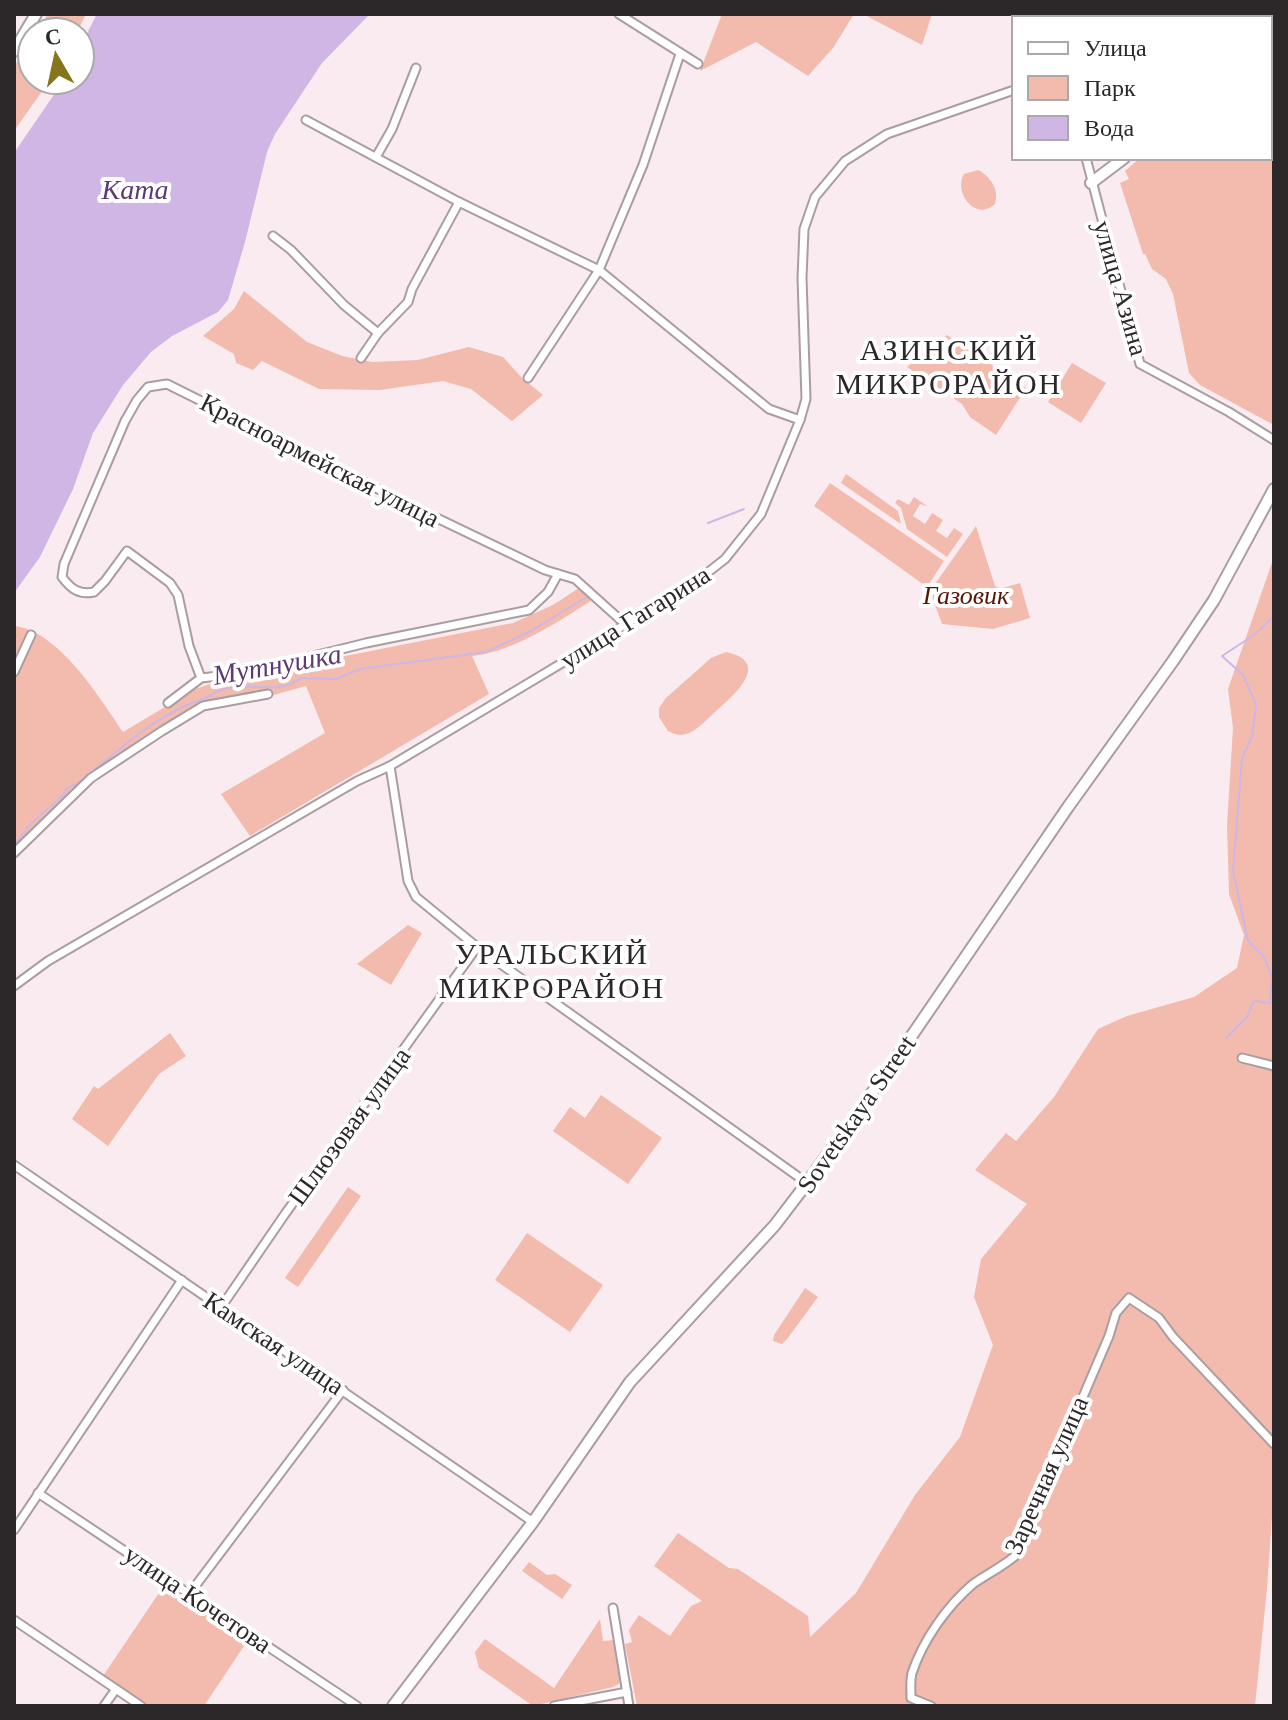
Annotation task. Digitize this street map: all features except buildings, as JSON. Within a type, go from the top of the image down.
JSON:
[{"type":"main road","points":[[14,51],[36,14]]},
{"type":"main road","points":[[1091,183],[1121,160]]},
{"type":"main road","name":"Sovetskaya Street","points":[[393,1706],[533,1522],[630,1382],[775,1225],[807,1183],[1181,650],[1214,600],[1274,489]]},
{"type":"street","points":[[619,14],[698,64]]},
{"type":"street","points":[[528,378],[599,270],[643,165],[680,54]]},
{"type":"street","points":[[376,157],[397,117],[416,68]]},
{"type":"street","name":"улица Гагарина","points":[[14,986],[48,961],[357,781],[390,766],[698,580],[725,559],[761,514],[806,399],[802,278],[804,229],[815,197],[845,161],[887,134],[1012,91]]},
{"type":"street","points":[[306,120],[459,202],[599,270],[769,409],[800,420]]},
{"type":"street","name":"улица Азина","points":[[1086,160],[1140,364],[1274,440]]},
{"type":"street","points":[[361,358],[378,333],[408,302],[459,202]]},
{"type":"street","points":[[273,236],[291,250],[344,305],[378,333]]},
{"type":"street","name":"Красноармейская улица","points":[[201,678],[189,646],[178,595],[170,583],[127,551],[94,592],[70,588],[62,577],[64,564],[125,421],[148,387],[157,383],[167,384],[323,463],[558,574]]},
{"type":"street","points":[[168,703],[201,678],[245,673],[366,643],[529,610],[548,592],[558,574],[575,579],[625,624]]},
{"type":"street","points":[[14,672],[31,635]]},
{"type":"street","points":[[14,853],[91,778],[176,722],[203,706],[268,694]]},
{"type":"street","points":[[390,766],[408,881],[416,897],[477,947],[807,1183]]},
{"type":"street","name":"Шлюзовая улица","points":[[222,1306],[477,947]]},
{"type":"street","points":[[1242,1058],[1274,1066]]},
{"type":"street","name":"Камская улица","points":[[14,1165],[533,1522]]},
{"type":"street","points":[[14,1530],[182,1280]]},
{"type":"street","name":"Заречная улица","points":[[931,1706],[911,1698],[911,1676],[929,1637],[953,1604],[975,1583],[1015,1556],[1116,1313],[1129,1298],[1159,1318],[1173,1337],[1274,1444]]},
{"type":"street","points":[[190,1593],[343,1390]]},
{"type":"street","name":"улица Кочетова","points":[[38,1493],[357,1706]]},
{"type":"street","points":[[613,1608],[629,1706]]},
{"type":"street","points":[[14,1620],[141,1706]]},
{"type":"street","points":[[104,1706],[116,1689]]},
{"type":"street","points":[[554,1706],[627,1692]]},
{"type":"green space","points":[[48,14],[86,14],[85,16],[47,16]]},
{"type":"green space","points":[[722,14],[854,14],[833,48],[808,76],[756,42],[700,71]]},
{"type":"green space","points":[[863,14],[932,14],[922,45]]},
{"type":"green space","points":[[1274,14],[1274,78],[1272,16],[1094,16]]},
{"type":"green space","points":[[16,64],[16,96],[39,96],[14,131]]},
{"type":"green space","points":[[1274,105],[1274,425],[1200,385],[1189,373],[1173,294],[1166,279],[1152,269],[1143,254],[1120,183],[1129,179],[1125,171],[1138,160],[1272,160]]},
{"type":"green space","points":[[978,170],[987,176],[995,188],[995,204],[988,209],[974,207],[964,197],[961,181],[964,174]]},
{"type":"green space","points":[[244,291],[307,342],[342,356],[372,362],[418,360],[469,347],[503,357],[543,395],[512,421],[471,389],[443,381],[380,390],[319,389],[262,361],[253,370],[236,363],[234,354],[203,336],[234,309]]},
{"type":"green space","points":[[947,335],[1026,388],[996,435],[970,417],[962,404],[907,367]]},
{"type":"green space","points":[[1072,363],[1106,383],[1081,423],[1048,402]]},
{"type":"green space","points":[[846,474],[898,511],[901,524],[841,483]]},
{"type":"green space","points":[[830,483],[944,561],[927,587],[814,506]]},
{"type":"green space","points":[[914,497],[927,506],[920,504],[913,516],[925,524],[932,513],[943,520],[936,531],[947,538],[954,528],[963,534],[947,557],[907,529],[901,508],[895,503],[898,499],[909,505]]},
{"type":"green space","name":"Газовик","points":[[976,526],[995,586],[1000,589],[1020,583],[1030,618],[993,629],[942,624],[930,591]]},
{"type":"green space","points":[[1274,557],[1274,1488],[1255,1706],[637,1706],[625,1644],[632,1642],[629,1630],[639,1615],[670,1636],[691,1606],[702,1601],[654,1566],[678,1533],[808,1616],[810,1637],[856,1593],[915,1495],[960,1437],[993,1345],[974,1297],[981,1259],[1027,1204],[975,1170],[1006,1133],[1016,1141],[1054,1097],[1098,1029],[1127,1016],[1194,997],[1237,968],[1244,935],[1229,894],[1227,825],[1233,728],[1228,689]]},
{"type":"green space","points":[[585,584],[598,596],[521,641],[472,656],[489,694],[250,836],[221,794],[325,733],[306,686],[270,696],[202,704],[89,778],[14,851],[14,626],[30,630],[62,652],[123,732],[195,689],[219,681],[513,623],[553,605]]},
{"type":"green space","points":[[726,652],[747,663],[745,680],[723,705],[694,730],[681,735],[668,731],[659,717],[659,708],[666,698],[711,658]]},
{"type":"green space","points":[[408,925],[422,933],[391,985],[357,964]]},
{"type":"green space","points":[[170,1033],[186,1056],[159,1074],[108,1146],[72,1119],[94,1086],[98,1089]]},
{"type":"green space","points":[[601,1095],[662,1138],[628,1184],[553,1131],[570,1107],[585,1118]]},
{"type":"green space","points":[[348,1187],[361,1196],[298,1287],[285,1278]]},
{"type":"green space","points":[[527,1233],[603,1285],[570,1332],[495,1280]]},
{"type":"green space","points":[[805,1288],[818,1297],[782,1344],[773,1341],[774,1335]]},
{"type":"green space","points":[[529,1562],[547,1575],[555,1574],[572,1585],[562,1599],[522,1571]]},
{"type":"green space","points":[[167,1581],[250,1637],[204,1706],[147,1706],[103,1676]]},
{"type":"green space","points":[[600,1619],[603,1641],[615,1640],[621,1677],[619,1684],[613,1687],[533,1706],[479,1668],[475,1652],[485,1639],[554,1688]]},
{"type":"water","name":"Kama","points":[[370,14],[322,63],[275,134],[267,152],[228,300],[218,312],[172,336],[151,352],[123,385],[93,433],[73,489],[40,557],[14,593],[14,153],[53,96],[96,96],[96,16]]},
{"type":"waterway","name":"Мутнушка","points":[[708,523],[744,509]]},
{"type":"waterway","name":"Мутнушка","points":[[14,845],[67,788],[77,784],[136,736],[166,716],[220,690],[243,686],[283,686],[301,678],[336,679],[360,669],[486,652],[531,631],[585,598]]},
{"type":"waterway","name":"Мутнушка","points":[[1226,1038],[1247,1017],[1254,1001],[1270,1003],[1272,977],[1264,957],[1248,941],[1233,871],[1242,758],[1252,737],[1256,704],[1243,675],[1222,656],[1254,635],[1274,616]]},
{"type":"district","name":"АЗИНСКИЙ МИКРОРАЙОН","points":[[949,367]]},
{"type":"district","name":"УРАЛЬСКИЙ МИКРОРАЙОН","points":[[552,971]]}]
